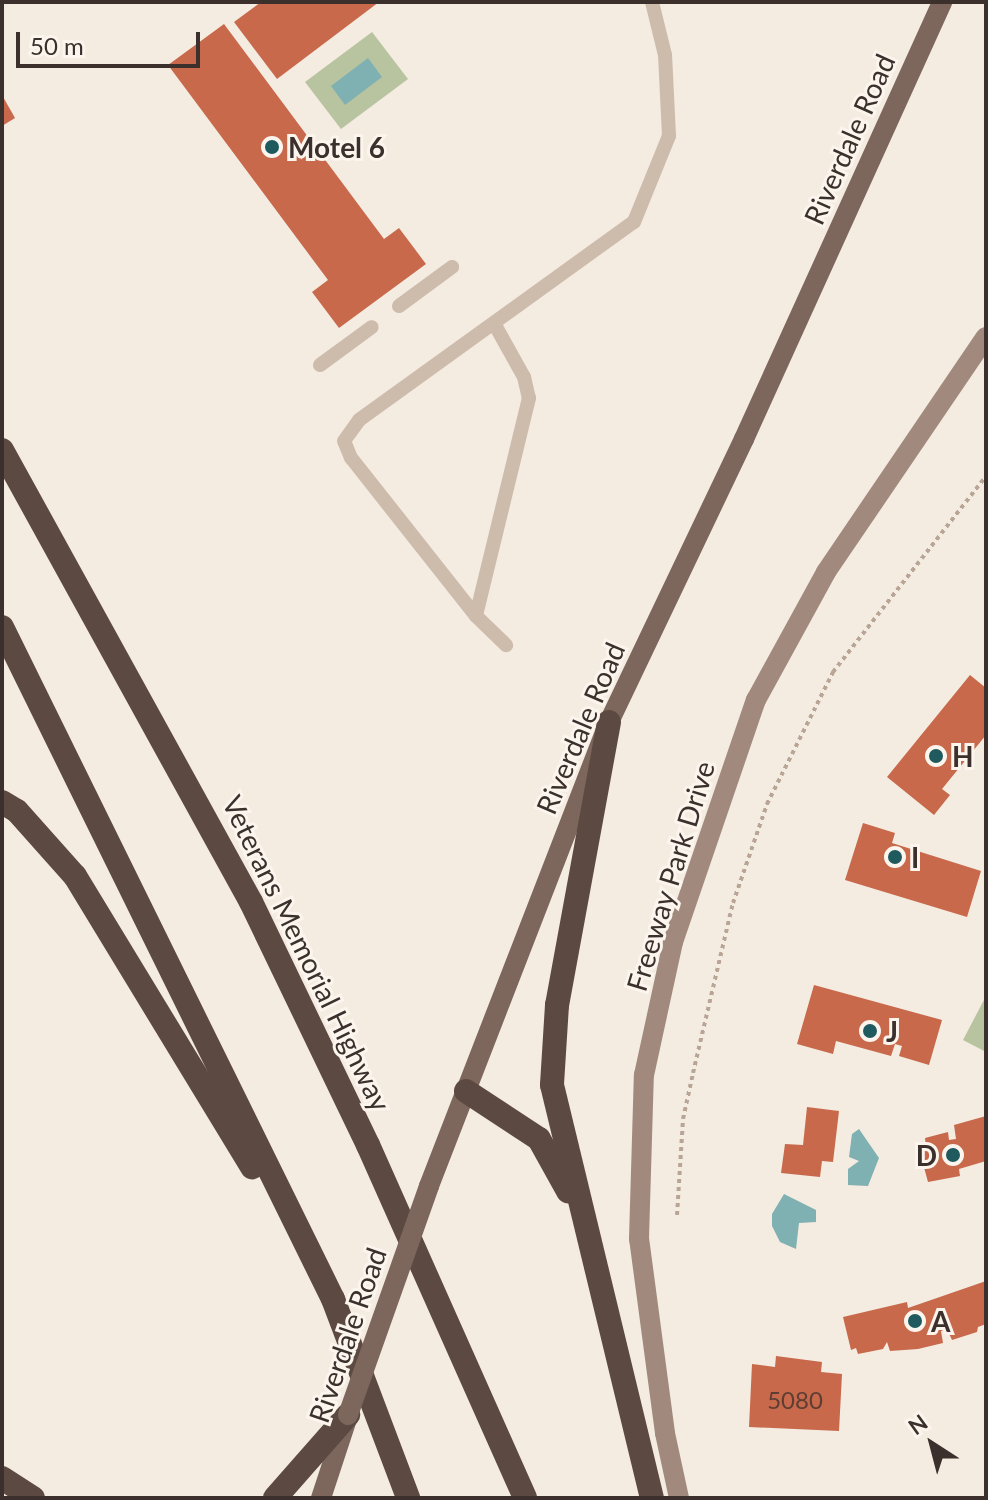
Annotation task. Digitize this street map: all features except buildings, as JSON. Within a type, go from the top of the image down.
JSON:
[{"type":"highway","name":"Veterans Memorial Highway","points":[[2,450],[251,902],[508,1455],[525,1498]]},
{"type":"highway","points":[[2,627],[333,1299],[408,1498]]},
{"type":"highway","points":[[609,722],[551,1046],[552,1085],[652,1498]]},
{"type":"highway","points":[[2,802],[17,811],[75,876],[333,1299]]},
{"type":"highway","points":[[466,1091],[539,1139],[583,1218]]},
{"type":"highway","points":[[275,1498],[348,1415]]},
{"type":"highway","points":[[508,1455],[534,1498]]},
{"type":"highway","points":[[2,1478],[33,1498]]},
{"type":"main road","name":"Riverdale Road","points":[[321,1498],[348,1415],[466,1091],[609,722],[744,439],[942,2]]},
{"type":"street","name":"Freeway Park Drive","points":[[679,1498],[665,1433],[639,1239],[644,1075],[673,942],[756,700],[826,572],[986,337]]},
{"type":"lane","points":[[506,645],[476,616],[351,458],[344,441],[359,420],[634,222],[669,136],[665,55],[652,2]]},
{"type":"lane","points":[[399,306],[452,267]]},
{"type":"lane","points":[[476,616],[529,398],[524,377],[495,325]]},
{"type":"lane","points":[[320,365],[372,327]]},
{"type":"path","points":[[677,1215],[690,1088],[733,903],[767,804],[808,712],[833,672],[986,476]]},
{"type":"green space","points":[[372,32],[408,79],[341,129],[305,82]]},
{"type":"green space","points":[[986,996],[986,1052],[963,1040]]},
{"type":"water","points":[[368,58],[382,77],[345,105],[331,86]]},
{"type":"water","points":[[859,1129],[879,1158],[868,1186],[848,1185],[848,1169],[859,1161],[849,1157],[852,1134]]},
{"type":"water","points":[[784,1194],[816,1210],[816,1222],[799,1223],[796,1249],[780,1242],[772,1226],[772,1214]]},
{"type":"place","name":"Motel 6","points":[[272,147]]},
{"type":"place","name":"H","points":[[936,756]]},
{"type":"place","name":"I","points":[[895,857]]},
{"type":"place","name":"J","points":[[870,1031]]},
{"type":"place","name":"D","points":[[953,1155]]},
{"type":"place","name":"A","points":[[915,1321]]}]
